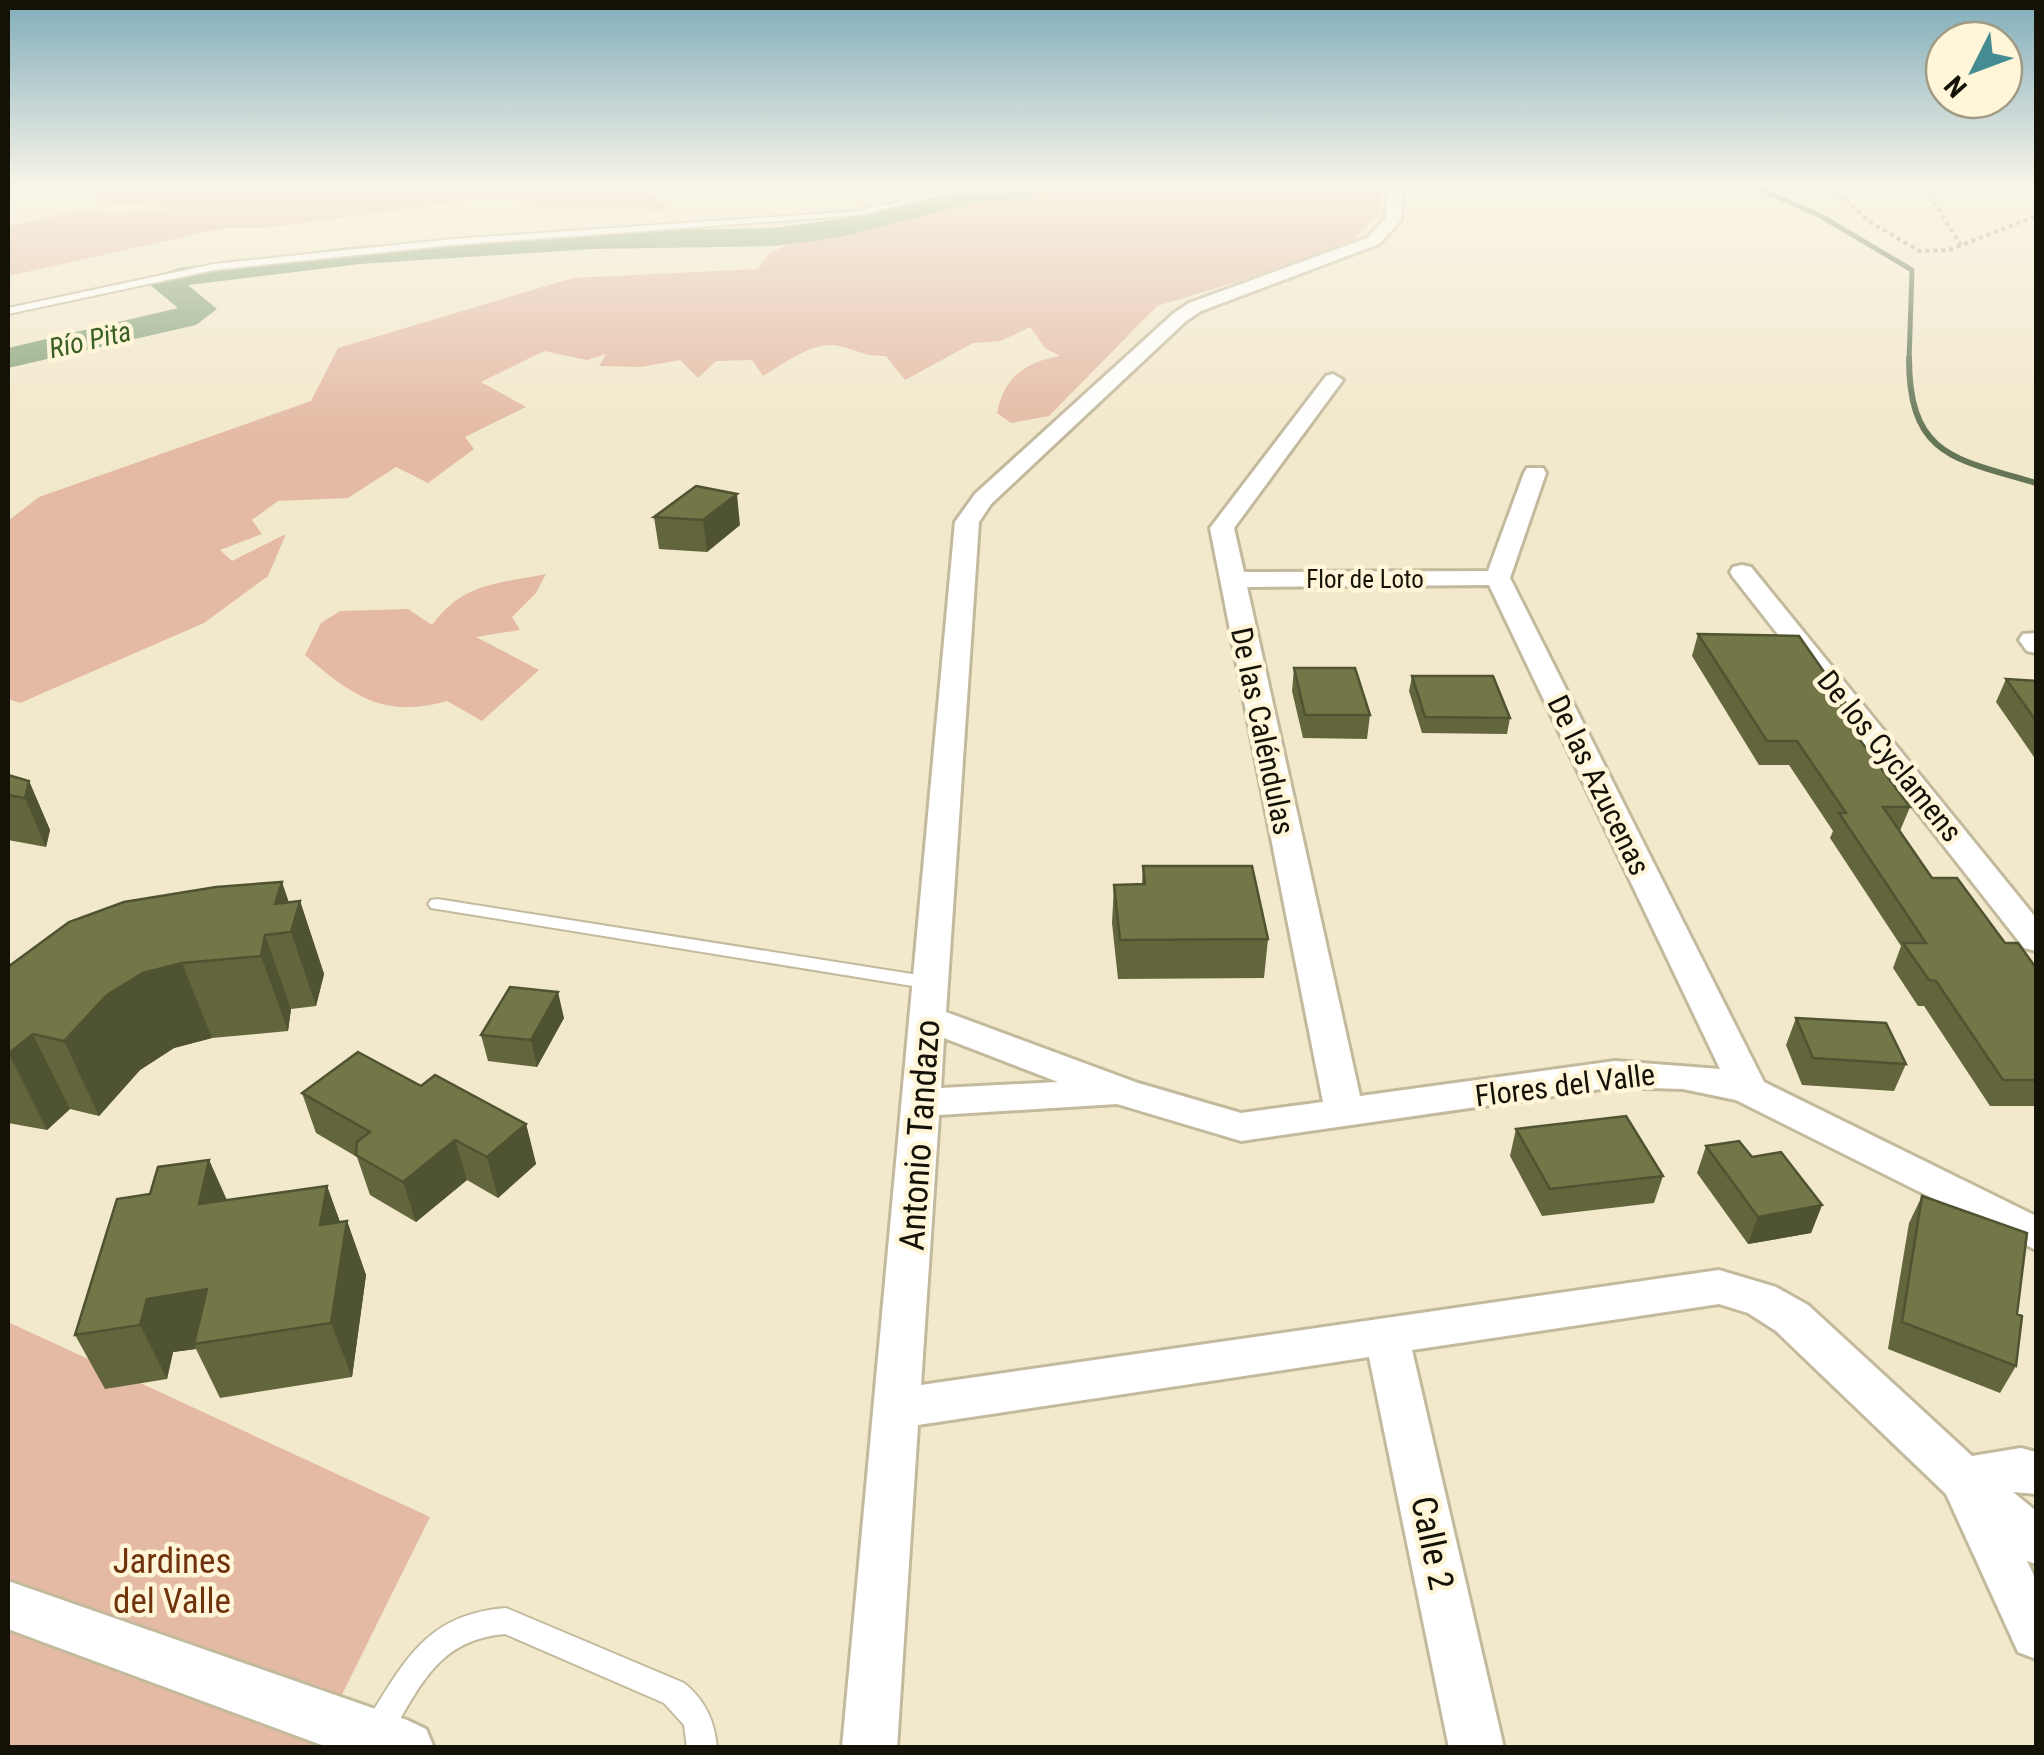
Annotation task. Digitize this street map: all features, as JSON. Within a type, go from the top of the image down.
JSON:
[{"type":"street","name":"Antonio Tandazo","points":[[869,1748],[967,522],[983,498],[1180,317],[1194,307],[1295,270]]},
{"type":"street","name":"De las Caléndulas","points":[[1333,380],[1222,525],[1345,1114]]},
{"type":"street","points":[[1498,578],[1535,473]]},
{"type":"street","name":"De los Cyclamens","points":[[1742,572],[2034,932]]},
{"type":"street","name":"Flor de Loto","points":[[1231,580],[1498,578]]},
{"type":"street","name":"De las Azucenas","points":[[1498,578],[1750,1091]]},
{"type":"street","name":"Flores del Valle","points":[[930,1001],[1125,1092],[1241,1127],[1615,1074],[1676,1072],[1750,1091],[2036,1234]]},
{"type":"street","name":"Flores del Valle","points":[[923,1102],[1125,1092]]},
{"type":"street","points":[[898,1408],[1719,1287],[1761,1299],[1792,1318],[1962,1479],[2036,1542]]},
{"type":"street","name":"Calle 2","points":[[1387,1338],[1477,1748]]},
{"type":"street","points":[[1962,1479],[2021,1469],[2036,1473]]},
{"type":"street","points":[[1962,1479],[2036,1634]]},
{"type":"street","points":[[8,1605],[391,1742]]},
{"type":"lane","points":[[8,311],[200,270]]},
{"type":"lane","points":[[437,904],[930,1001]]},
{"type":"lane","points":[[391,1742],[440,1640],[463,1626],[493,1621],[506,1622],[674,1692],[692,1707],[701,1724],[702,1748]]},
{"type":"green space","points":[[8,270],[36,270],[8,276]]},
{"type":"green space","points":[[740,270],[1275,270],[1157,306],[1049,416],[1011,423],[997,413],[1011,381],[1036,362],[1060,356],[1045,348],[1030,327],[1001,341],[973,343],[905,380],[886,356],[829,345],[799,354],[763,376],[752,360],[716,361],[698,378],[680,360],[641,367],[599,366],[606,354],[587,360],[544,351],[481,382],[526,407],[465,437],[474,449],[428,483],[396,467],[348,498],[278,501],[252,520],[262,534],[220,550],[232,561],[286,534],[268,576],[204,623],[20,703],[8,699],[8,521],[39,497],[311,401],[338,348],[573,278]]},
{"type":"green space","points":[[546,574],[536,593],[512,617],[520,630],[476,637],[539,670],[482,721],[447,701],[405,707],[370,700],[338,682],[305,655],[321,623],[340,611],[408,609],[432,625],[456,600],[469,593],[497,583]]},
{"type":"green space","name":"Jardines del Valle","points":[[8,1322],[430,1517],[316,1747],[8,1748]]},
{"type":"building","points":[[696,486],[737,494],[703,520],[654,517]]},
{"type":"building","points":[[1698,634],[1799,636],[1864,729],[1851,728],[1910,807],[1883,807],[1932,878],[1957,878],[2005,943],[2018,943],[2036,968],[2036,1080],[2003,1080],[1936,981],[1929,980],[1903,943],[1926,943],[1839,813],[1846,813],[1797,741],[1767,741]]},
{"type":"building","points":[[1294,668],[1355,668],[1370,715],[1305,715]]},
{"type":"building","points":[[1412,676],[1493,676],[1510,718],[1425,717]]},
{"type":"building","points":[[2006,679],[2036,681],[2036,721]]},
{"type":"building","points":[[8,775],[29,781],[25,798],[8,795]]},
{"type":"building","points":[[1143,866],[1252,866],[1268,939],[1120,940],[1114,885],[1145,884]]},
{"type":"building","points":[[282,882],[275,904],[300,901],[291,932],[265,935],[261,956],[182,963],[143,973],[107,995],[64,1041],[33,1034],[8,1054],[8,967],[69,922],[124,902],[216,887]]},
{"type":"building","points":[[510,987],[558,992],[531,1040],[481,1035]]},
{"type":"building","points":[[1796,1018],[1886,1023],[1906,1064],[1813,1058]]},
{"type":"building","points":[[358,1052],[421,1086],[435,1075],[526,1124],[487,1157],[455,1140],[403,1182],[356,1155],[357,1142],[370,1132],[302,1093]]},
{"type":"building","points":[[1626,1116],[1663,1176],[1550,1189],[1516,1129]]},
{"type":"building","points":[[1739,1141],[1752,1157],[1781,1152],[1822,1205],[1758,1217],[1706,1146]]},
{"type":"building","points":[[209,1160],[199,1204],[327,1186],[320,1225],[347,1221],[331,1323],[194,1344],[207,1289],[147,1299],[140,1325],[75,1335],[117,1199],[150,1194],[158,1167]]},
{"type":"building","points":[[1922,1196],[2027,1233],[2017,1314],[2022,1316],[2016,1366],[1902,1322]]},
{"type":"waterway","name":"Río Pita","points":[[8,358],[184,318],[201,309],[165,284],[179,277],[237,270]]},
{"type":"waterway","points":[[1909,359],[1912,270]]},
{"type":"waterway","points":[[1909,359],[1917,416],[1942,448],[1960,459],[2036,483]]}]
